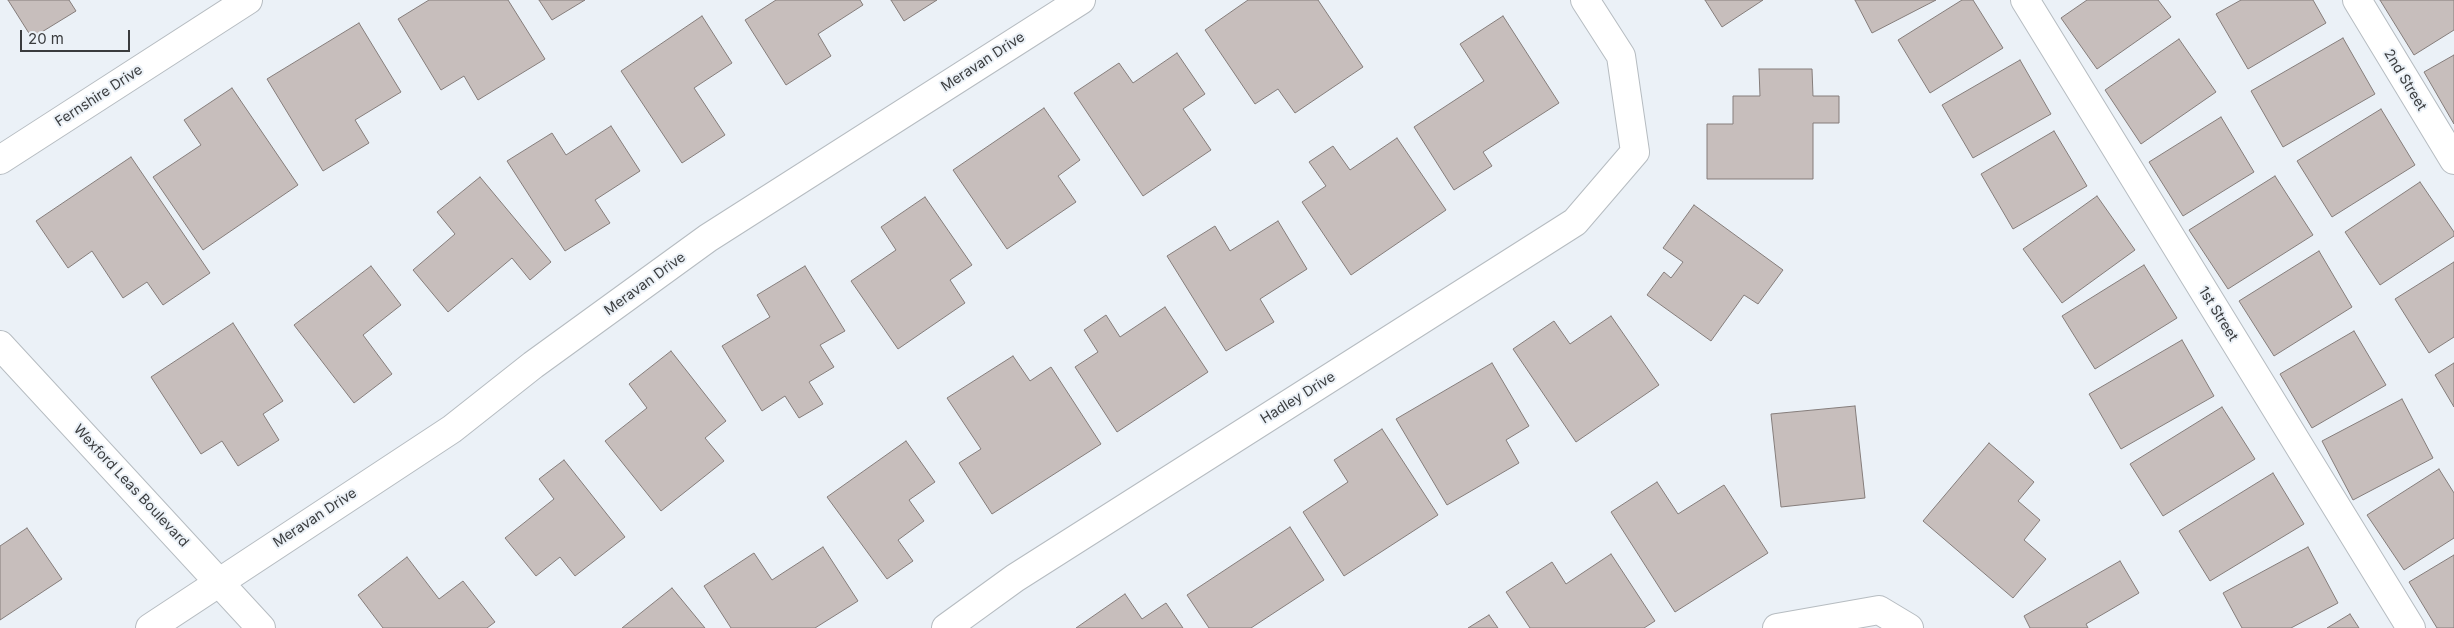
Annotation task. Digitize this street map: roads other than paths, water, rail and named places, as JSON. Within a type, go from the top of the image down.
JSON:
[{"type":"street","name":"Fernshire Drive","points":[[0,160],[248,0]]},
{"type":"street","name":"Meravan Drive","points":[[150,628],[218,581],[452,429],[533,365],[708,238],[1081,0]]},
{"type":"street","name":"Hadley Drive","points":[[946,628],[1016,578],[1574,222],[1635,152],[1621,56],[1585,0]]},
{"type":"street","name":"1st Street","points":[[2024,0],[2411,628]]},
{"type":"street","name":"2nd Street","points":[[2357,0],[2454,160]]},
{"type":"street","name":"Wexford Leas Boulevard","points":[[0,345],[261,628]]},
{"type":"street","points":[[1777,628],[1879,610],[1908,628]]}]
